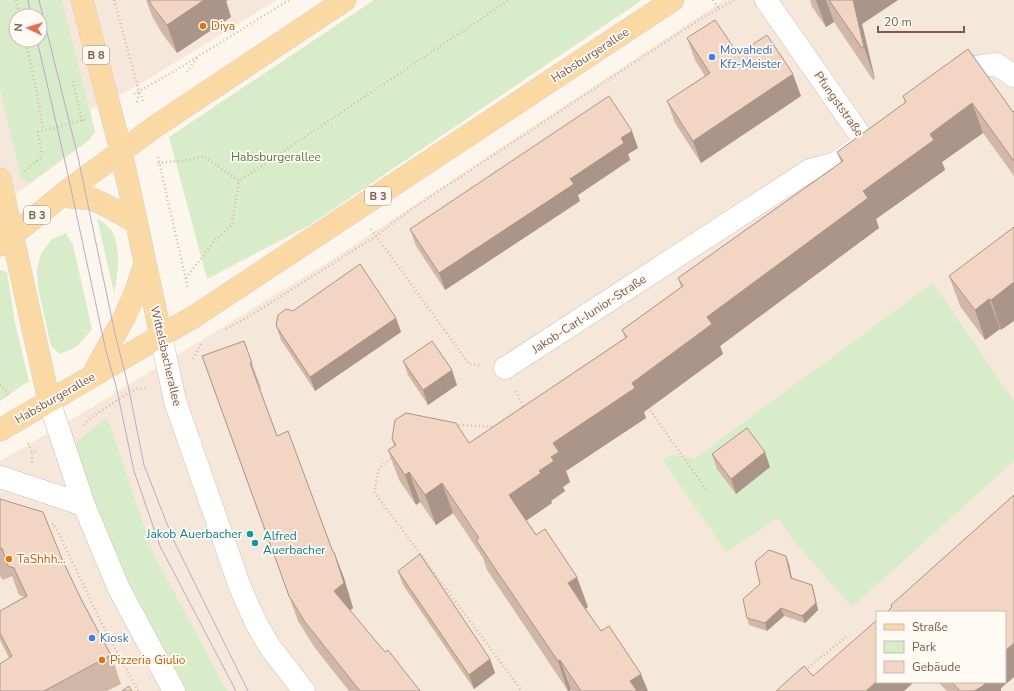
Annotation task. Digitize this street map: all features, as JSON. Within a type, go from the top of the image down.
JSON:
[{"type":"main road","name":"Wittelsbacherallee","points":[[82,0],[121,151],[161,336]]},
{"type":"main road","name":"B 3","points":[[6,239],[60,196],[156,126],[345,0]]},
{"type":"main road","name":"Habsburgerallee","points":[[0,430],[195,316],[673,0]]},
{"type":"main road","points":[[1,184],[6,239],[49,401]]},
{"type":"main road","points":[[60,196],[92,199],[110,207],[136,222]]},
{"type":"main road","points":[[92,376],[125,316],[145,264]]},
{"type":"street","name":"Pfungststraße","points":[[766,0],[871,138]]},
{"type":"street","points":[[936,91],[968,68],[996,64],[1014,76]]},
{"type":"street","name":"Jakob-Carl-Junior-Straße","points":[[506,368],[810,170],[836,163],[871,138]]},
{"type":"street","name":"Wittelsbacherallee","points":[[161,336],[177,408],[240,587],[256,623],[270,646],[304,691]]},
{"type":"street","points":[[49,401],[84,505],[119,589],[174,691]]},
{"type":"street","points":[[0,477],[84,505]]},
{"type":"path","points":[[30,488],[33,475],[32,452],[44,449],[62,440],[79,430],[90,418],[130,392],[137,389],[148,388],[190,363],[202,343],[158,163],[156,126],[139,91],[114,0]]},
{"type":"path","points":[[139,91],[178,69],[289,0]]},
{"type":"path","points":[[186,278],[217,238],[232,225],[239,181],[509,0]]},
{"type":"path","points":[[713,0],[718,8]]},
{"type":"path","points":[[222,331],[285,294],[376,236],[423,202],[718,8],[734,0]]},
{"type":"path","points":[[27,48],[36,88],[43,130]]},
{"type":"path","points":[[73,81],[82,121]]},
{"type":"path","points":[[1,184],[42,157],[38,132],[76,122]]},
{"type":"path","points":[[158,163],[188,160],[203,156],[239,181]]},
{"type":"path","points":[[357,209],[469,364],[506,368],[527,414]]},
{"type":"path","points":[[283,290],[285,294]]},
{"type":"path","points":[[646,403],[708,492]]},
{"type":"path","points":[[452,427],[458,424],[501,427]]},
{"type":"path","points":[[395,454],[380,468],[374,492],[522,691]]},
{"type":"path","points":[[48,522],[54,524],[62,538],[101,622],[138,691]]},
{"type":"path","points":[[804,671],[846,637]]},
{"type":"shaded area","points":[[0,0],[277,0],[132,89],[90,110],[95,132],[89,140],[0,206]]},
{"type":"shaded area","points":[[724,0],[1014,0],[1014,691],[0,691],[0,461],[86,411],[333,259]]},
{"type":"green space","points":[[0,0],[62,0],[95,132],[89,140],[30,183],[21,178],[0,89]]},
{"type":"green space","name":"Habsburgerallee","points":[[374,0],[642,0],[310,225],[207,279],[169,137]]},
{"type":"green space","points":[[97,218],[110,229],[116,240],[118,263],[114,293]]},
{"type":"green space","points":[[66,233],[73,245],[92,329],[78,346],[60,354],[51,346],[38,288],[37,269],[41,254],[52,239]]},
{"type":"green space","points":[[0,270],[7,272],[15,323],[29,381],[0,401]]},
{"type":"green space","points":[[933,283],[1014,401],[1014,461],[852,607],[792,539],[778,518],[726,552],[663,460],[671,455],[695,458]]},
{"type":"green space","points":[[107,417],[154,555],[227,691],[185,691],[126,585],[69,448]]},
{"type":"building","points":[[149,0],[204,0],[167,25]]},
{"type":"building","points":[[829,0],[853,0],[864,47],[862,48]]},
{"type":"building","points":[[715,20],[738,54],[767,35],[793,74],[693,141],[667,101],[710,73],[687,38]]},
{"type":"building","points":[[968,49],[1013,112],[1014,111],[1014,161],[972,103],[930,134],[934,140],[863,191],[868,198],[707,317],[712,324],[632,383],[635,388],[553,443],[559,452],[551,457],[554,461],[539,471],[541,473],[509,495],[536,535],[545,529],[577,577],[568,583],[601,631],[609,626],[641,674],[630,681],[637,691],[581,691],[560,660],[558,661],[496,570],[476,540],[479,538],[442,483],[425,495],[409,472],[405,475],[388,450],[396,445],[392,439],[395,420],[406,413],[456,423],[469,443],[627,337],[622,330],[683,286],[678,278],[843,161],[837,152],[906,102],[903,96]]},
{"type":"building","points":[[609,96],[632,131],[621,138],[624,143],[570,179],[574,184],[439,273],[410,229]]},
{"type":"building","points":[[1014,227],[1014,282],[991,300],[989,299],[975,310],[949,276]]},
{"type":"building","points":[[360,264],[396,318],[310,377],[276,326],[278,315],[286,309],[293,311]]},
{"type":"building","points":[[244,341],[252,363],[250,363],[277,436],[288,431],[334,552],[344,583],[334,591],[385,652],[388,650],[420,691],[360,691],[305,622],[289,596],[202,356]]},
{"type":"building","points":[[432,341],[452,370],[423,390],[403,361]]},
{"type":"building","points":[[747,428],[765,452],[731,479],[712,454]]},
{"type":"building","points":[[1014,495],[1014,643],[1006,650],[1006,611],[888,611],[892,607],[891,605]]},
{"type":"building","points":[[0,499],[43,512],[62,559],[81,599],[111,655],[44,691],[0,691],[0,664],[12,656],[0,633],[0,611],[27,596],[14,568],[8,566],[2,548],[0,549]]},
{"type":"building","points":[[769,550],[786,556],[791,578],[812,585],[816,603],[802,616],[781,608],[765,623],[747,618],[743,599],[760,584],[755,562]]},
{"type":"building","points":[[420,554],[490,659],[469,675],[398,571]]},
{"type":"building","points":[[876,621],[876,682],[866,691],[776,691],[804,666],[813,676]]},
{"type":"building","points":[[953,683],[985,683],[984,685],[973,691],[960,691]]},
{"type":"building","points":[[129,686],[132,691],[122,691]]},
{"type":"tram line","points":[[28,0],[30,8]]},
{"type":"tram line","points":[[39,0],[78,157],[144,465],[173,539],[248,691]]},
{"type":"tram line","points":[[39,48],[134,471],[160,546],[236,691]]},
{"type":"place","name":"Diya","points":[[203,26]]},
{"type":"place","name":"Movahedi Kfz-Meister","points":[[712,57]]},
{"type":"place","name":"Jakob Auerbacher","points":[[250,534]]},
{"type":"place","name":"Alfred Auerbacher","points":[[255,543]]},
{"type":"place","name":"TaShhh...","points":[[9,559]]},
{"type":"place","name":"Kiosk","points":[[92,638]]},
{"type":"place","name":"Pizzeria Giulio","points":[[102,660]]}]
